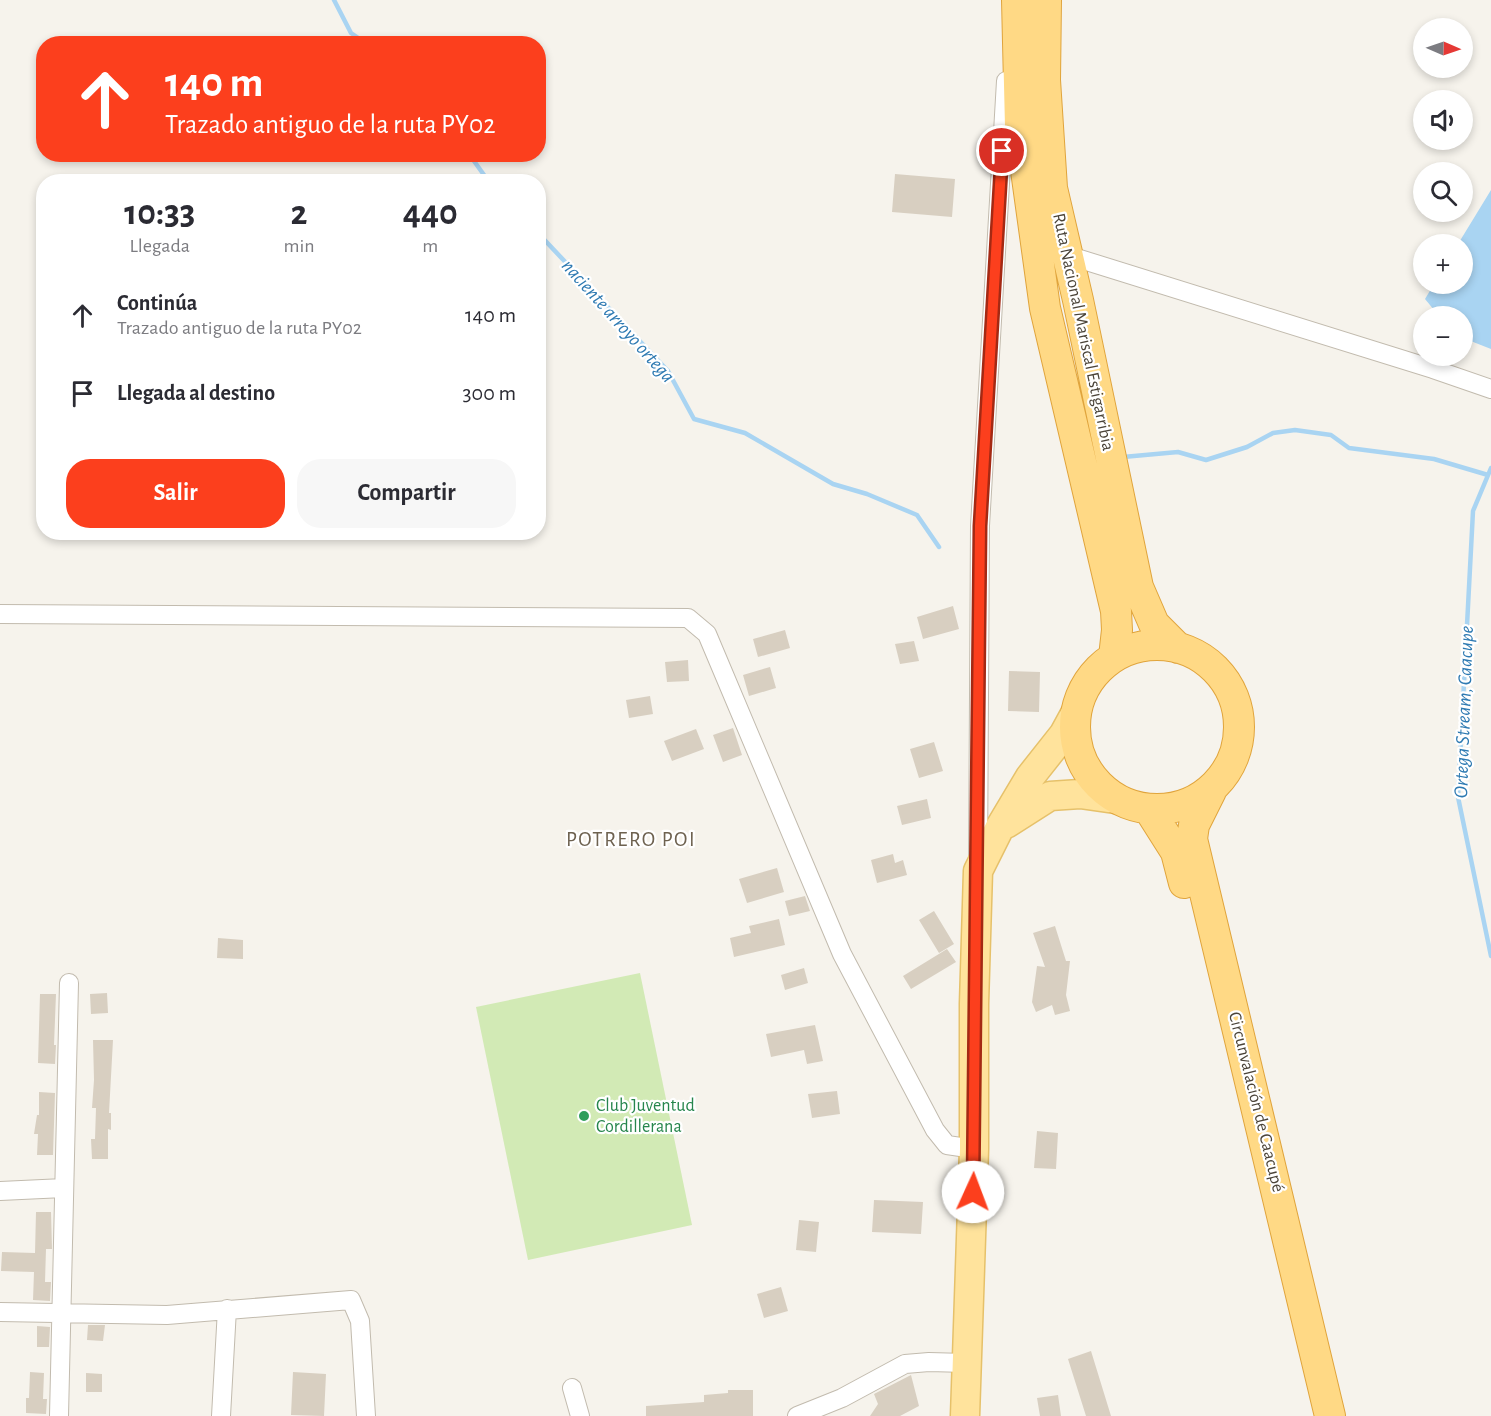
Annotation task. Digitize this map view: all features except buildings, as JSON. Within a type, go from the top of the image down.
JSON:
[{"type":"highway","name":"Ruta Nacional Mariscal Estigarribia","points":[[1017,0],[1020,127],[1045,308],[1116,611],[1117,630],[1114,657]]},
{"type":"highway","name":"Ruta Nacional Mariscal Estigarribia","points":[[1046,0],[1045,80],[1052,188],[1138,587],[1154,624],[1178,648]]},
{"type":"highway","points":[[1156,645],[1178,648],[1203,659],[1223,678],[1235,702],[1239,729],[1234,756],[1211,791],[1181,807],[1150,811],[1115,799],[1090,776],[1077,746],[1076,712],[1083,691],[1096,672],[1114,657],[1134,648],[1156,645]]},
{"type":"highway","name":"Circunvalación de Caacupé","points":[[1211,791],[1194,825],[1192,839],[1330,1416]]},
{"type":"highway","name":"Circunvalación de Caacupé","points":[[1150,811],[1176,852],[1310,1416]]},
{"type":"main road","points":[[964,1416],[974,1149],[974,1004],[978,871],[999,829],[1030,777],[1064,734],[1076,712]]},
{"type":"main road","points":[[999,829],[1050,796],[1080,794],[1115,799]]},
{"type":"street","points":[[978,871],[980,526],[1006,81]]},
{"type":"street","points":[[1067,255],[1422,365],[1491,389]]},
{"type":"street","points":[[0,614],[688,618],[707,634],[842,954],[935,1130],[947,1145],[974,1149]]},
{"type":"street","points":[[59,1416],[69,983]]},
{"type":"street","points":[[0,1191],[64,1188]]},
{"type":"street","points":[[0,1312],[167,1315],[351,1300],[360,1321],[366,1416]]},
{"type":"street","points":[[221,1416],[227,1309]]},
{"type":"street","points":[[798,1416],[843,1398],[905,1364],[966,1363]]},
{"type":"street","points":[[572,1388],[580,1416]]},
{"type":"green space","name":"Club Juventud Cordillerana","points":[[640,973],[692,1225],[528,1260],[476,1007]]},
{"type":"water","points":[[1491,190],[1491,349],[1473,342],[1473,306],[1431,306],[1425,299],[1428,294],[1473,294],[1473,234],[1464,234]]},
{"type":"waterway","name":"naciente arroyo ortega","points":[[334,0],[351,33],[355,36]]},
{"type":"waterway","name":"naciente arroyo ortega","points":[[475,162],[483,174]]},
{"type":"waterway","name":"naciente arroyo ortega","points":[[546,241],[668,371],[694,419],[745,433],[833,484],[867,494],[917,515],[939,547]]},
{"type":"waterway","name":"naciente arroyo ortega","points":[[1123,457],[1178,452],[1206,460],[1247,447],[1273,433],[1295,430],[1331,435],[1349,448],[1434,459],[1488,475]]},
{"type":"waterway","name":"Ortega Stream, Caacupe","points":[[1491,468],[1473,511],[1458,797],[1491,956]]},
{"type":"place","name":"Club Juventud Cordillerana","points":[[584,1116]]},
{"type":"district","name":"POTRERO POI","points":[[631,839]]},
{"type":"route","points":[[973,1192],[980,526],[1002,151]]}]
